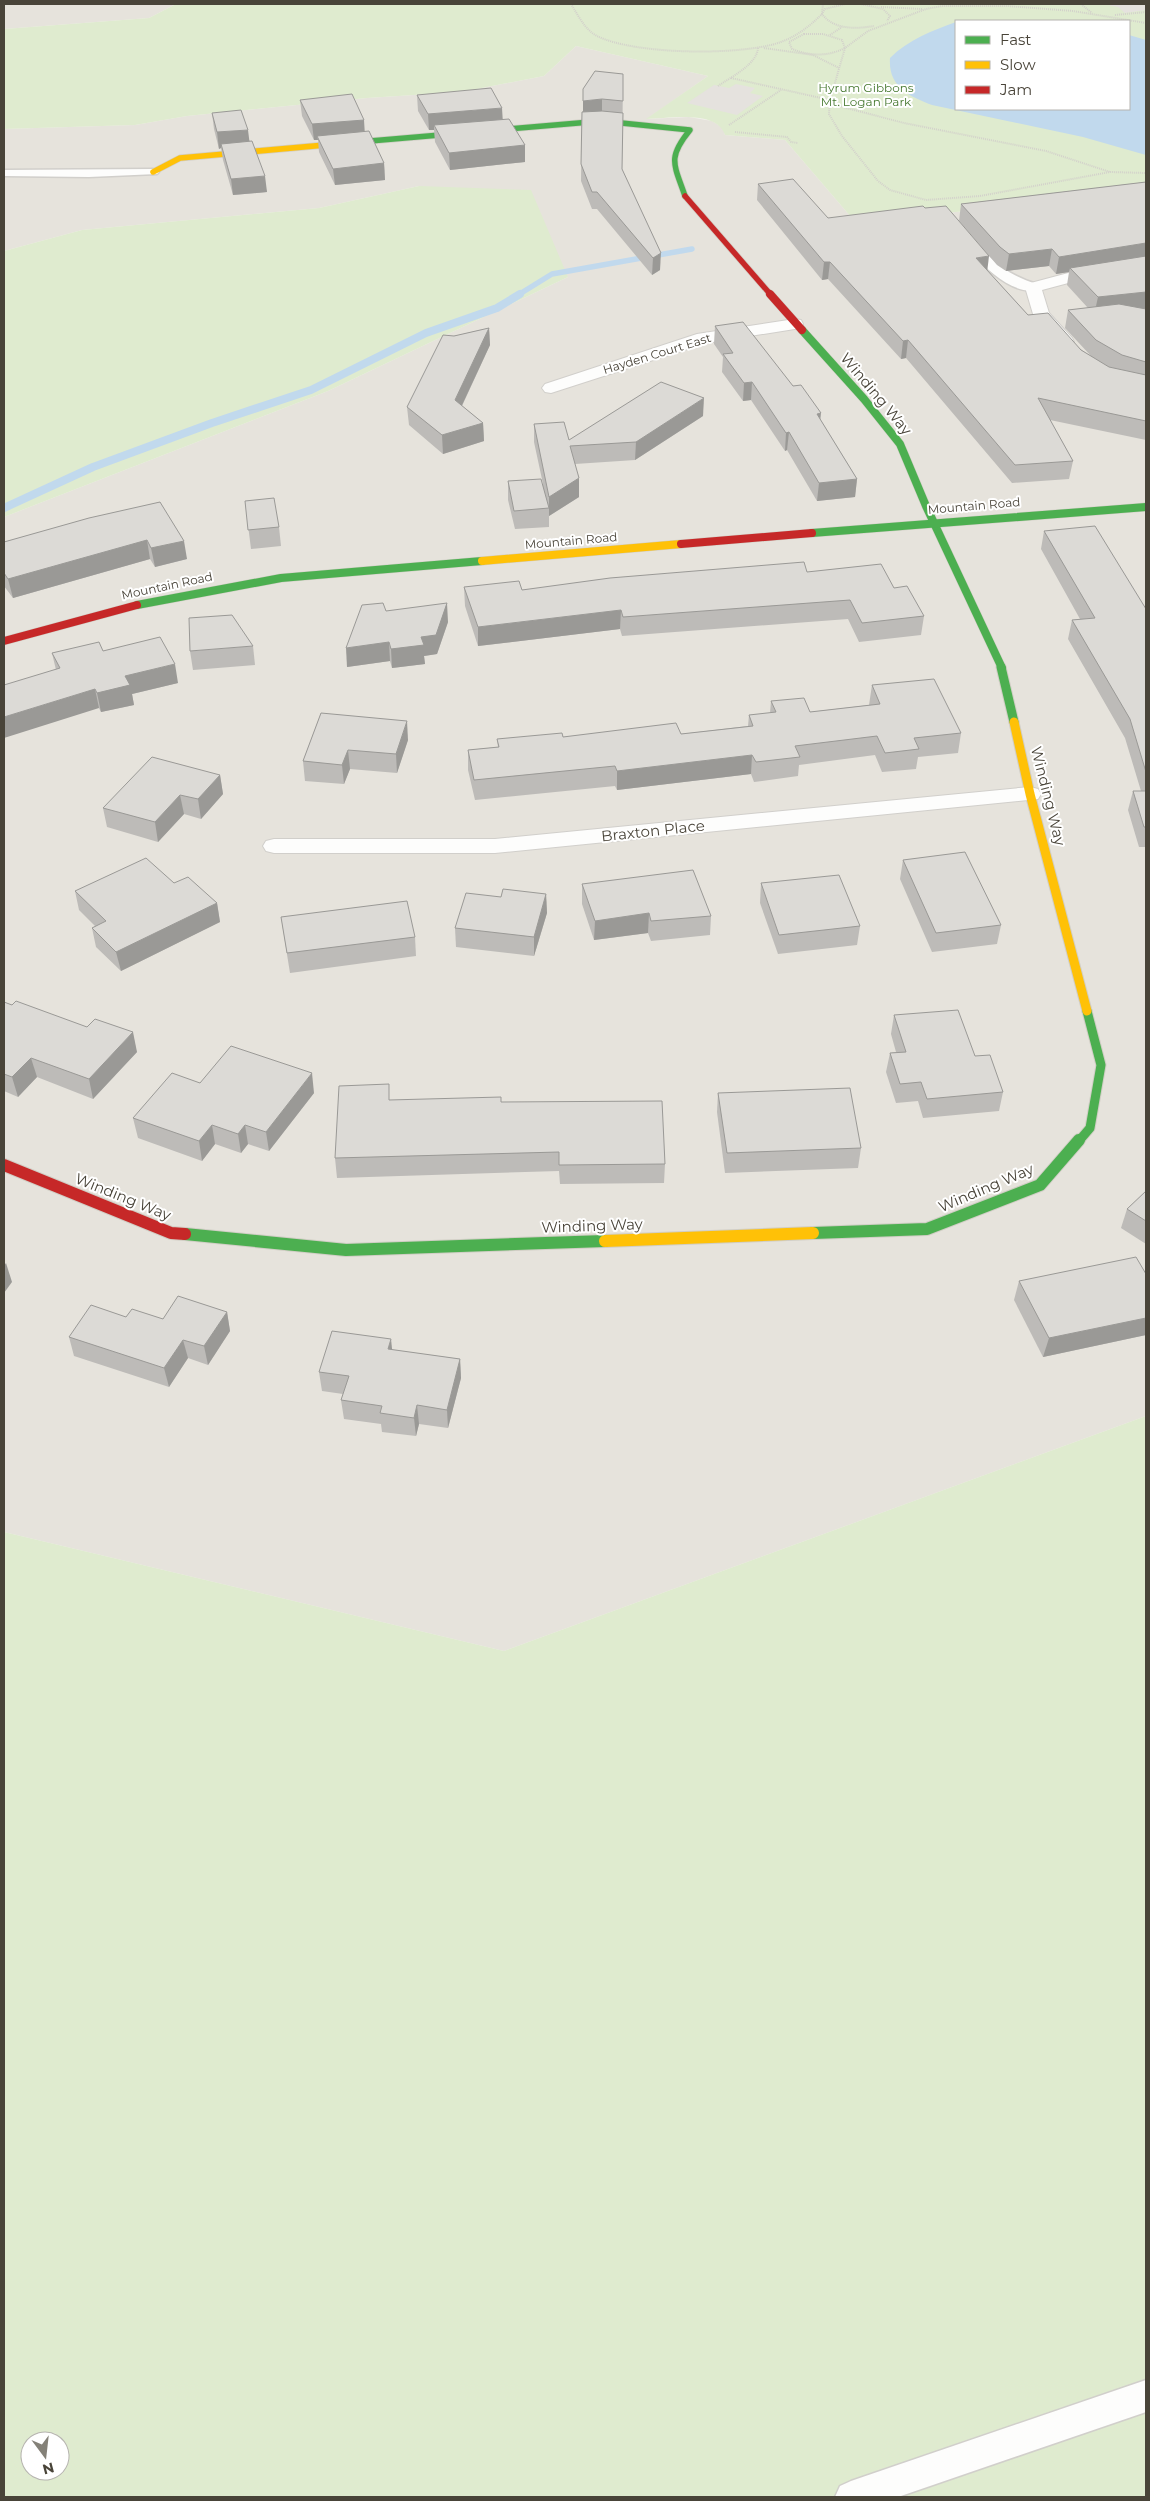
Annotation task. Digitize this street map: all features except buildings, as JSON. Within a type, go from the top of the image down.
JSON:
[{"type":"street","name":"Winding Way","points":[[4,1165],[171,1233],[346,1250],[927,1229],[1040,1185],[1090,1128],[1102,1065],[1030,794],[1000,661],[934,523],[900,444],[864,399],[795,324],[684,194],[674,163],[677,146],[690,130],[602,121],[180,158],[153,172]]},
{"type":"street","points":[[1079,356],[1041,314],[1032,287],[1072,277],[1146,266]]},
{"type":"street","name":"Hayden Court East","points":[[551,388],[702,338],[795,324]]},
{"type":"street","name":"Mountain Road","points":[[4,640],[154,600],[281,578],[1146,507]]},
{"type":"street","name":"Braxton Place","points":[[274,846],[495,846],[1030,794]]},
{"type":"lane","points":[[4,173],[153,172]]},
{"type":"lane","points":[[963,236],[992,269],[1008,281],[1032,287]]},
{"type":"lane","points":[[851,2497],[1146,2396]]},
{"type":"path","points":[[570,4],[590,31],[599,37],[613,41],[710,51],[758,47],[804,34],[830,35],[842,40],[845,48],[830,100],[829,114],[878,181],[890,190],[906,196],[926,200],[950,200],[1110,172],[1146,173]]},
{"type":"path","points":[[823,4],[822,14],[828,22],[864,28],[942,6],[1007,5],[1094,14],[1130,20]]},
{"type":"path","points":[[839,68],[824,60],[792,49],[788,42],[822,14],[825,9],[845,4]]},
{"type":"path","points":[[861,4],[926,9]]},
{"type":"path","points":[[938,4],[942,6]]},
{"type":"path","points":[[1081,4],[1094,14]]},
{"type":"path","points":[[758,47],[829,54],[845,48],[868,31],[888,21],[890,16],[886,11],[875,6]]},
{"type":"path","points":[[1108,16],[1146,12]]},
{"type":"path","points":[[1130,20],[1146,23]]},
{"type":"path","points":[[830,35],[843,26]]},
{"type":"path","points":[[718,86],[748,65],[758,53],[758,47]]},
{"type":"path","points":[[730,78],[830,100]]},
{"type":"path","points":[[729,125],[746,116],[781,90]]},
{"type":"path","points":[[831,104],[904,123],[1046,151],[1110,172]]},
{"type":"path","points":[[735,132],[787,137],[791,142],[798,144]]},
{"type":"shaded area","points":[[4,4],[176,4],[149,18],[4,29]]},
{"type":"shaded area","points":[[1103,4],[1146,4],[1146,10],[1125,13],[1118,7]]},
{"type":"shaded area","points":[[576,46],[708,76],[647,119],[689,117],[712,121],[723,128],[725,135],[785,140],[857,224],[1146,189],[1146,1416],[504,1651],[4,1532],[4,517],[328,391],[568,277],[419,186],[319,208],[82,230],[4,251],[4,129],[135,125],[187,116],[367,98],[461,92],[544,76]]},
{"type":"shaded area","points":[[736,84],[755,88],[750,93],[763,96],[737,115],[687,103],[714,85],[729,88]]},
{"type":"green space","name":"Hyrum Gibbons Mt. Logan Park","points":[[176,4],[1146,4],[1146,189],[857,224],[785,140],[725,135],[720,127],[712,122],[690,117],[646,119],[708,76],[576,46],[544,76],[461,92],[367,98],[187,116],[135,125],[4,129],[4,29],[149,18]]},
{"type":"green space","points":[[419,186],[531,190],[568,277],[328,391],[4,517],[4,251],[82,230],[319,208]]},
{"type":"green space","points":[[1146,1416],[1146,2497],[4,2497],[4,1532],[504,1651]]},
{"type":"water","points":[[955,22],[955,110],[932,105],[915,98],[902,89],[892,76],[890,58],[897,51],[930,32]]},
{"type":"water","points":[[1130,35],[1146,40],[1146,155],[1083,137],[956,110],[1130,110]]},
{"type":"waterway","points":[[518,295],[552,274],[692,249]]},
{"type":"waterway","points":[[4,508],[93,467],[212,423],[311,390],[426,333],[497,308],[520,294]]},
{"type":"traffic: fast","points":[[370,141],[602,121],[690,130],[677,146],[674,163],[685,196]]},
{"type":"traffic: fast","points":[[802,330],[864,399],[900,444],[926,506],[1000,661],[1014,722]]},
{"type":"traffic: fast","points":[[812,533],[1098,509],[1146,507]]},
{"type":"traffic: fast","points":[[137,605],[281,578],[482,561]]},
{"type":"traffic: fast","points":[[813,1233],[927,1229],[1040,1185],[1090,1128],[1101,1065],[1087,1011]]},
{"type":"traffic: fast","points":[[185,1234],[346,1250],[605,1241]]},
{"type":"traffic: slow","points":[[153,172],[180,158],[370,141]]},
{"type":"traffic: slow","points":[[482,561],[681,544]]},
{"type":"traffic: slow","points":[[1014,722],[1030,794],[1087,1011]]},
{"type":"traffic: slow","points":[[605,1241],[813,1233]]},
{"type":"traffic: jam","points":[[685,196],[802,330]]},
{"type":"traffic: jam","points":[[681,544],[812,533]]},
{"type":"traffic: jam","points":[[4,641],[137,605]]},
{"type":"traffic: jam","points":[[4,1165],[171,1233],[185,1234]]}]
